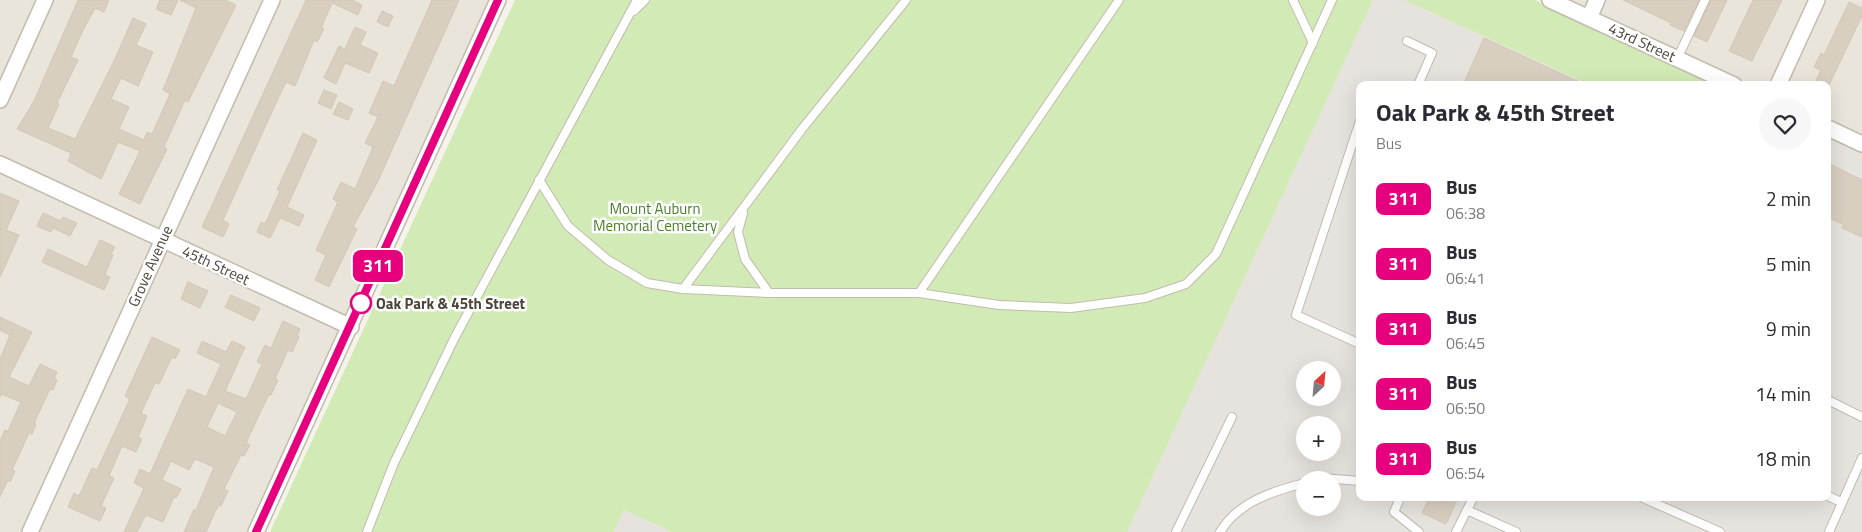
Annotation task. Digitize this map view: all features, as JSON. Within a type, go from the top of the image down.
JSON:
[{"type":"street","points":[[0,100],[45,0]]},
{"type":"street","name":"Grove Avenue","points":[[30,532],[272,0]]},
{"type":"street","points":[[256,532],[498,0]]},
{"type":"street","name":"43rd Street","points":[[1550,0],[1725,81]]},
{"type":"street","points":[[1588,18],[1596,0]]},
{"type":"street","points":[[1780,81],[1817,0]]},
{"type":"street","points":[[1831,129],[1861,142]]},
{"type":"street","name":"45th Street","points":[[0,164],[350,327]]},
{"type":"lane","points":[[367,532],[394,464],[455,338],[539,180],[631,15],[637,0]]},
{"type":"lane","points":[[631,15],[646,0]]},
{"type":"lane","points":[[683,289],[802,129],[906,0]]},
{"type":"lane","points":[[919,294],[1119,0]]},
{"type":"lane","points":[[1293,0],[1313,43]]},
{"type":"lane","points":[[539,180],[568,226],[608,260],[647,283],[683,289],[769,293],[919,294],[999,305],[1071,308],[1146,298],[1186,284],[1216,254],[1332,0]]},
{"type":"lane","points":[[1677,59],[1705,0]]},
{"type":"lane","points":[[1407,41],[1432,53],[1420,81]]},
{"type":"lane","points":[[1356,133],[1296,315],[1356,342]]},
{"type":"lane","points":[[744,208],[738,232],[745,259],[769,293]]},
{"type":"lane","points":[[1831,402],[1862,417]]},
{"type":"lane","points":[[1176,532],[1232,417]]},
{"type":"lane","points":[[1829,532],[1862,458]]},
{"type":"lane","points":[[1341,480],[1356,481]]},
{"type":"lane","points":[[1220,532],[1227,521],[1256,499],[1296,485]]},
{"type":"lane","points":[[1831,497],[1841,502]]},
{"type":"lane","points":[[1399,501],[1394,512],[1419,532]]},
{"type":"lane","points":[[1456,532],[1472,501]]},
{"type":"lane","points":[[1650,501],[1720,532]]},
{"type":"lane","points":[[1467,510],[1516,532]]},
{"type":"shaded area","points":[[0,0],[493,0],[347,318],[0,158]]},
{"type":"shaded area","points":[[1373,0],[1404,0],[1581,81],[1356,81],[1356,501],[1831,501],[1831,139],[1832,137],[1862,151],[1862,532],[1127,532]]},
{"type":"shaded area","points":[[1538,0],[1862,0],[1862,146],[1831,132],[1831,81],[1718,81]]},
{"type":"shaded area","points":[[0,172],[342,330],[250,532],[0,532]]},
{"type":"shaded area","points":[[624,510],[672,532],[614,532]]},
{"type":"green space","name":"Mount Auburn Memorial Cemetery","points":[[515,0],[1373,0],[1127,532],[672,532],[624,510],[614,532],[270,532]]},
{"type":"green space","points":[[1404,0],[1535,0],[1710,81],[1581,81]]},
{"type":"building","points":[[78,0],[109,0],[104,12],[95,8],[83,30],[71,57],[78,60],[57,103],[59,104],[48,128],[75,139],[133,18],[146,24],[136,45],[153,52],[138,86],[121,78],[111,99],[129,107],[119,129],[144,140],[147,132],[152,134],[170,94],[163,90],[196,8],[180,0],[225,0],[236,5],[188,102],[185,100],[164,147],[167,149],[140,204],[119,194],[140,151],[118,142],[101,179],[68,161],[71,153],[17,129],[34,101]]},
{"type":"building","points":[[160,0],[178,0],[171,15],[156,9]]},
{"type":"building","points":[[306,0],[352,0],[362,5],[358,15],[332,3],[321,28],[324,29],[317,42],[314,40],[295,86],[286,82],[275,105],[223,220],[229,224],[223,237],[202,227]]},
{"type":"building","points":[[432,0],[459,0],[378,181],[353,227],[357,229],[329,287],[315,280],[326,255],[316,250],[338,202],[333,199],[341,182],[355,189],[373,147],[365,143],[378,117],[369,113],[383,81],[394,86]]},
{"type":"building","points":[[1623,0],[1699,0],[1684,31]]},
{"type":"building","points":[[1711,0],[1727,0],[1707,42],[1694,36]]},
{"type":"building","points":[[1753,0],[1782,0],[1752,61],[1729,51]]},
{"type":"building","points":[[1849,2],[1862,8],[1862,16],[1831,81],[1816,81],[1821,70],[1814,67],[1821,53],[1824,55]]},
{"type":"building","points":[[382,11],[393,16],[388,27],[377,22]]},
{"type":"building","points":[[355,27],[366,32],[360,45],[378,53],[369,73],[345,63],[336,84],[324,78],[339,46],[345,49]]},
{"type":"building","points":[[1484,38],[1577,81],[1465,81]]},
{"type":"building","points":[[324,90],[337,95],[331,109],[318,103]]},
{"type":"building","points":[[339,102],[353,109],[348,120],[333,114]]},
{"type":"building","points":[[303,133],[317,140],[287,207],[304,215],[299,226],[280,218],[270,238],[257,232],[261,222],[265,224],[280,191],[277,190]]},
{"type":"building","points":[[1831,164],[1862,180],[1862,237],[1842,228],[1844,225],[1831,218]]},
{"type":"building","points":[[0,193],[19,201],[6,230],[19,235],[0,277]]},
{"type":"building","points":[[43,213],[61,221],[63,217],[77,223],[70,236],[53,228],[51,232],[37,226]]},
{"type":"building","points":[[100,240],[115,247],[105,275],[110,277],[104,290],[42,262],[48,249],[87,267]]},
{"type":"building","points":[[188,282],[208,291],[200,308],[181,299]]},
{"type":"building","points":[[231,295],[260,308],[254,321],[225,307]]},
{"type":"building","points":[[0,317],[32,332],[9,377],[29,386],[40,364],[57,372],[54,379],[57,380],[53,390],[50,389],[34,423],[36,424],[32,434],[29,433],[12,470],[15,471],[10,482],[8,480],[0,497],[0,441],[5,430],[8,431],[21,402],[1,394],[0,397],[0,359],[10,335],[0,330]]},
{"type":"building","points":[[283,321],[300,329],[297,336],[299,337],[292,352],[288,350],[275,379],[278,380],[271,395],[269,394],[246,443],[250,445],[244,456],[241,455],[224,489],[228,491],[221,506],[219,505],[215,512],[206,532],[184,532],[194,509],[196,510],[214,467],[195,459],[189,470],[171,461],[162,480],[181,489],[176,498],[174,497],[163,522],[146,515],[137,532],[124,532],[144,488],[134,483],[140,469],[150,474],[188,389],[206,397],[221,364],[197,353],[202,341],[226,352],[232,341],[245,347],[225,391],[246,399],[262,364],[257,362],[265,345],[271,348]],"holes":[[[218,403],[237,412],[225,436],[207,427]]]},
{"type":"building","points":[[152,337],[180,350],[175,359],[172,357],[159,384],[155,383],[141,413],[147,416],[138,437],[142,439],[136,452],[122,446],[109,476],[114,478],[101,506],[106,508],[100,521],[68,507],[74,493],[79,496],[92,468],[97,470],[130,399],[125,396]]},
{"type":"building","points":[[1428,501],[1457,501],[1446,524],[1422,513]]},
{"type":"bus line","name":"311","points":[[256,532],[498,0]]},
{"type":"place","name":"Oak Park & 45th Street","points":[[361,303]]}]
